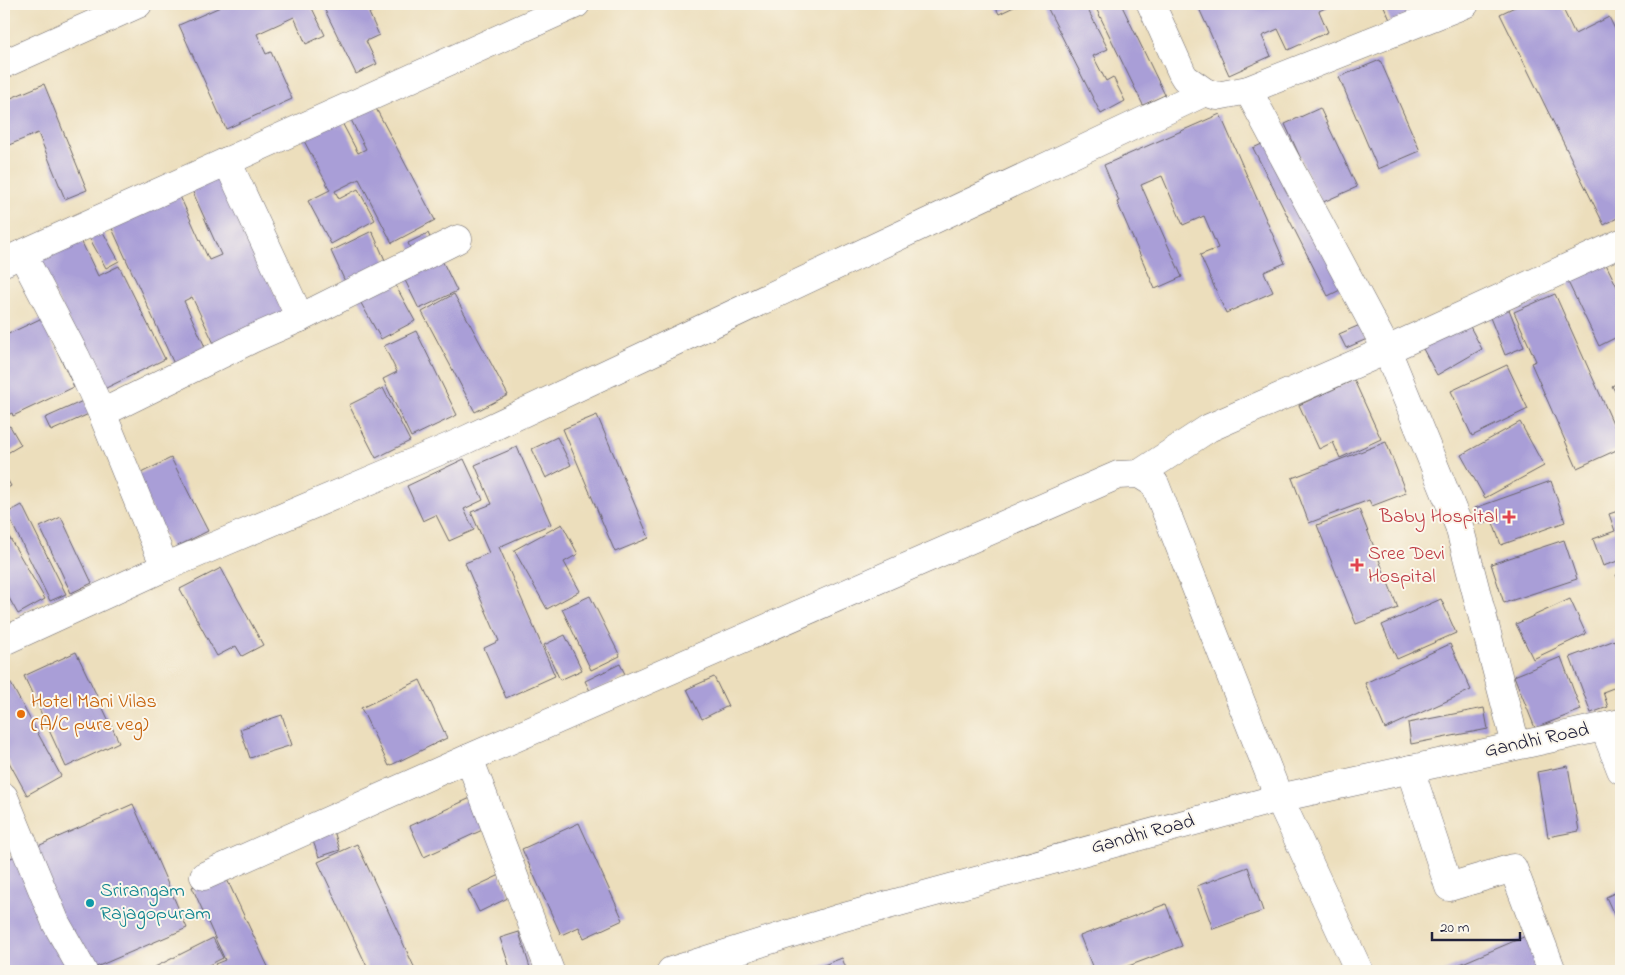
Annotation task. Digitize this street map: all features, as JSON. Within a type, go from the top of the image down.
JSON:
[{"type":"street","points":[[4,64],[138,4]]},
{"type":"street","points":[[165,567],[102,413],[76,357],[13,258],[576,4]]},
{"type":"street","points":[[1151,4],[1182,73],[1191,83],[1205,92],[1217,96],[1248,90],[1465,4]]},
{"type":"street","points":[[1248,90],[1387,350],[1459,526],[1516,746]]},
{"type":"street","points":[[4,641],[165,567],[461,442],[1205,92]]},
{"type":"street","points":[[227,161],[300,318]]},
{"type":"street","points":[[102,413],[252,339],[300,318],[458,239]]},
{"type":"street","points":[[204,876],[468,758],[1118,475],[1139,474],[1209,428],[1387,350],[1621,243]]},
{"type":"street","points":[[1139,474],[1155,484],[1279,798],[1359,971]]},
{"type":"street","points":[[1613,725],[1621,770]]},
{"type":"street","name":"Gandhi Road","points":[[671,971],[837,919],[1279,798],[1613,725]]},
{"type":"street","points":[[468,758],[550,971]]},
{"type":"street","points":[[1410,769],[1449,887],[1513,868],[1552,971]]},
{"type":"street","points":[[4,797],[56,923],[82,971]]},
{"type":"building","points":[[227,4],[310,4],[325,35],[306,44],[294,17],[257,34],[266,54],[271,52],[292,99],[226,129],[179,25]]},
{"type":"building","points":[[322,4],[382,4],[384,7],[369,13],[379,35],[366,41],[377,64],[356,74]]},
{"type":"building","points":[[994,4],[1020,4],[999,14]]},
{"type":"building","points":[[1085,4],[1108,49],[1093,56],[1106,81],[1113,77],[1125,101],[1101,114],[1046,5]]},
{"type":"building","points":[[1094,4],[1121,4],[1165,95],[1143,105]]},
{"type":"building","points":[[1197,4],[1334,4],[1319,11],[1328,32],[1288,50],[1278,29],[1262,36],[1271,56],[1229,75]]},
{"type":"building","points":[[1383,4],[1429,4],[1391,22]]},
{"type":"building","points":[[1521,4],[1569,4],[1562,7],[1575,34],[1609,17],[1621,41],[1621,216],[1604,225],[1500,14]]},
{"type":"building","points":[[1380,60],[1420,151],[1378,169],[1339,77]]},
{"type":"building","points":[[44,84],[87,190],[65,199],[38,133],[4,147],[4,101]]},
{"type":"building","points":[[371,99],[435,220],[392,243],[359,179],[335,191],[339,199],[358,189],[375,220],[331,244],[308,201],[330,190],[302,137],[339,117],[358,153],[366,149],[347,112]]},
{"type":"building","points":[[1320,108],[1357,187],[1321,203],[1285,124]]},
{"type":"building","points":[[1220,114],[1285,263],[1264,272],[1273,292],[1226,313],[1200,255],[1218,248],[1204,216],[1183,225],[1162,176],[1141,185],[1182,277],[1155,289],[1117,202],[1119,201],[1104,165]]},
{"type":"building","points":[[1271,140],[1346,287],[1328,296],[1253,148]]},
{"type":"building","points":[[220,174],[286,318],[217,350],[192,297],[184,301],[206,349],[174,364],[110,224],[178,192],[209,260],[221,255],[191,188]]},
{"type":"building","points":[[98,223],[119,261],[106,268],[85,230]]},
{"type":"building","points":[[76,230],[98,276],[119,266],[165,359],[102,390],[34,250]]},
{"type":"building","points":[[372,231],[389,269],[348,288],[331,251]]},
{"type":"building","points":[[428,233],[435,249],[415,259],[408,243]]},
{"type":"building","points":[[439,254],[457,291],[419,309],[401,272]]},
{"type":"building","points":[[1604,260],[1621,295],[1621,335],[1599,346],[1566,278]]},
{"type":"building","points":[[391,277],[415,321],[381,339],[357,296]]},
{"type":"building","points":[[454,294],[508,395],[475,412],[422,312]]},
{"type":"building","points":[[1555,294],[1621,441],[1621,448],[1577,468],[1531,363],[1536,361],[1514,312]]},
{"type":"building","points":[[1508,307],[1524,347],[1505,355],[1489,315]]},
{"type":"building","points":[[42,318],[74,387],[13,416],[12,413],[4,417],[4,336]]},
{"type":"building","points":[[1467,321],[1482,349],[1437,375],[1422,347]]},
{"type":"building","points":[[1360,325],[1367,339],[1346,348],[1339,334]]},
{"type":"building","points":[[416,331],[457,415],[411,437],[383,379],[397,372],[384,346]]},
{"type":"building","points":[[1507,365],[1528,409],[1472,436],[1451,391]]},
{"type":"building","points":[[1354,380],[1381,439],[1340,458],[1333,442],[1319,449],[1299,405]]},
{"type":"building","points":[[1621,381],[1621,402],[1612,386]]},
{"type":"building","points":[[383,388],[410,441],[376,458],[349,405]]},
{"type":"building","points":[[85,400],[91,413],[51,431],[45,418]]},
{"type":"building","points":[[597,415],[649,538],[615,552],[563,429]]},
{"type":"building","points":[[1520,422],[1544,466],[1485,498],[1461,455]]},
{"type":"building","points":[[10,426],[21,445],[4,455],[4,429]]},
{"type":"building","points":[[557,437],[571,465],[546,478],[532,449]]},
{"type":"building","points":[[1386,442],[1406,493],[1372,506],[1369,500],[1309,523],[1292,478]]},
{"type":"building","points":[[517,447],[551,524],[499,547],[555,676],[506,698],[484,648],[499,641],[465,563],[489,553],[471,512],[492,504],[475,465]]},
{"type":"building","points":[[171,458],[208,531],[172,549],[135,476]]},
{"type":"building","points":[[464,459],[483,500],[464,509],[474,530],[449,541],[436,515],[423,521],[407,486]]},
{"type":"building","points":[[4,474],[11,486],[4,490]]},
{"type":"building","points":[[1551,481],[1565,522],[1501,545],[1492,520],[1480,524],[1475,508]]},
{"type":"building","points":[[22,505],[66,594],[50,601],[7,513]]},
{"type":"building","points":[[1359,509],[1398,608],[1356,624],[1317,525]]},
{"type":"building","points":[[1621,510],[1621,560],[1603,566],[1593,539],[1615,531],[1609,514]]},
{"type":"building","points":[[61,517],[92,583],[71,593],[40,527]]},
{"type":"building","points":[[562,524],[578,554],[564,562],[580,591],[547,609],[514,550]]},
{"type":"building","points":[[4,528],[45,599],[18,614],[4,589]]},
{"type":"building","points":[[1564,540],[1577,579],[1504,603],[1491,564]]},
{"type":"building","points":[[221,568],[263,645],[242,656],[236,646],[217,656],[180,589]]},
{"type":"building","points":[[1621,572],[1621,585],[1616,575]]},
{"type":"building","points":[[590,596],[620,656],[591,670],[562,609]]},
{"type":"building","points":[[1441,599],[1456,633],[1397,659],[1382,625]]},
{"type":"building","points":[[1570,599],[1586,634],[1533,659],[1516,624]]},
{"type":"building","points":[[4,613],[8,622],[4,624]]},
{"type":"building","points":[[565,635],[582,670],[560,680],[544,645]]},
{"type":"building","points":[[1615,640],[1621,658],[1621,685],[1603,692],[1608,707],[1591,713],[1570,657]]},
{"type":"building","points":[[1450,644],[1471,690],[1385,729],[1365,683]]},
{"type":"building","points":[[76,652],[119,742],[66,767],[24,676]]},
{"type":"building","points":[[1561,657],[1581,710],[1535,728],[1514,676]]},
{"type":"building","points":[[620,664],[626,676],[591,693],[585,681]]},
{"type":"building","points":[[714,677],[728,706],[702,719],[687,689]]},
{"type":"building","points":[[420,680],[447,738],[389,766],[361,708]]},
{"type":"building","points":[[10,682],[61,776],[27,795],[4,753],[4,685]]},
{"type":"building","points":[[1484,708],[1488,729],[1411,744],[1408,723]]},
{"type":"building","points":[[282,715],[292,745],[250,758],[240,729]]},
{"type":"building","points":[[1568,766],[1579,831],[1548,837],[1537,772]]},
{"type":"building","points":[[477,795],[491,826],[424,857],[410,826]]},
{"type":"building","name":"Srirangam Rajagopuram","points":[[133,804],[187,928],[87,971],[4,971],[4,861]]},
{"type":"building","points":[[579,823],[623,920],[584,938],[579,927],[561,935],[522,849]]},
{"type":"building","points":[[333,828],[340,850],[319,857],[311,836]]},
{"type":"building","points":[[357,844],[416,971],[369,971],[318,862]]},
{"type":"building","points":[[1248,867],[1263,911],[1213,929],[1197,886]]},
{"type":"building","points":[[224,873],[270,971],[219,971],[215,964],[225,960],[192,887]]},
{"type":"building","points":[[500,875],[510,897],[479,912],[468,890]]},
{"type":"building","points":[[1621,890],[1621,930],[1606,897]]},
{"type":"building","points":[[1166,904],[1182,946],[1115,971],[1094,971],[1080,936]]},
{"type":"building","points":[[519,932],[531,971],[511,971],[500,938]]},
{"type":"building","points":[[1526,936],[1541,971],[1444,971]]},
{"type":"building","points":[[213,938],[223,958],[197,971],[147,971]]},
{"type":"building","points":[[842,958],[847,971],[808,971]]},
{"type":"place","name":"Baby Hospital","points":[[1509,517]]},
{"type":"place","name":"Sree Devi Hospital","points":[[1357,565]]},
{"type":"place","name":"Hotel Mani Vilas (A/C pure veg)","points":[[21,714]]},
{"type":"place","name":"Srirangam Rajagopuram","points":[[90,903]]}]
